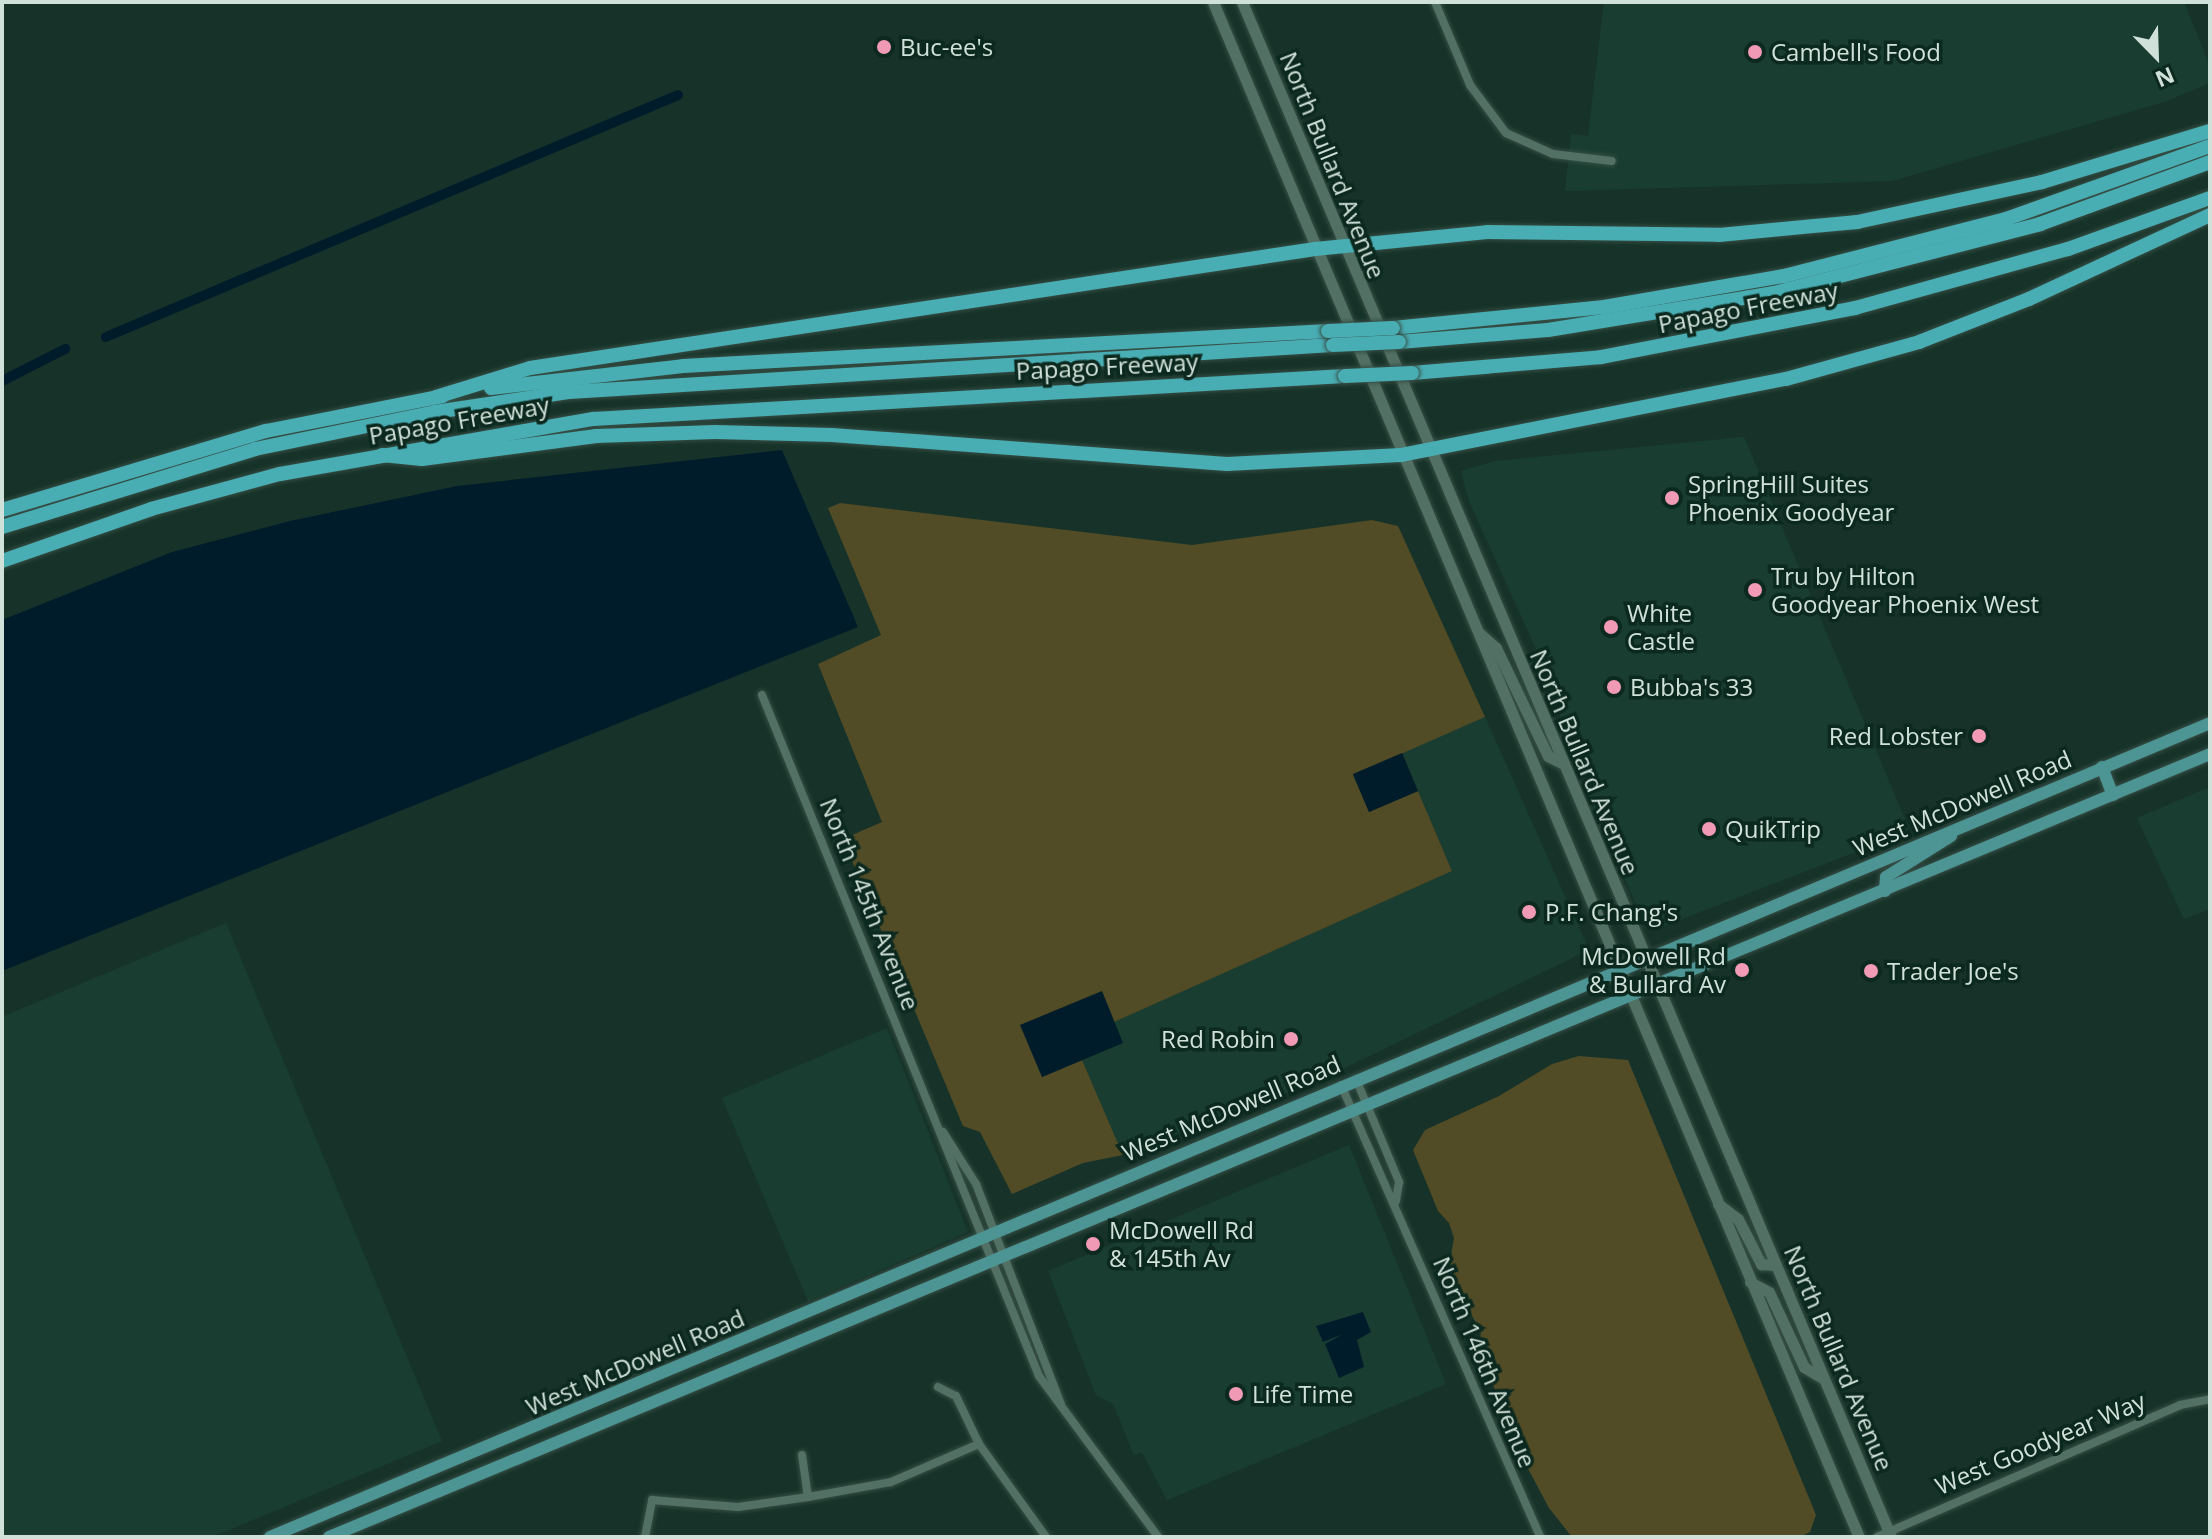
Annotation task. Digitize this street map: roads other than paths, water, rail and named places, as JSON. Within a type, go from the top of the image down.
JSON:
[{"type":"highway","points":[[436,397],[530,368],[1315,249],[1487,232],[1719,235],[1857,222],[2027,186],[2210,131]]},
{"type":"highway","name":"Papago Freeway","points":[[2,510],[266,431],[436,397],[683,366],[1396,335],[1604,307],[1784,276],[2017,215],[2210,146]]},
{"type":"highway","points":[[1396,335],[1548,330],[1774,293],[2040,224],[2210,162]]},
{"type":"highway","name":"Papago Freeway","points":[[2,561],[151,509],[280,474],[593,419],[1412,373],[1601,357],[1855,308],[2068,249],[2210,198]]},
{"type":"highway","points":[[382,455],[422,459],[596,436],[715,432],[832,435],[1227,464],[1401,455],[1786,379],[1919,342],[2029,299],[2210,215]]},
{"type":"highway","points":[[2,527],[255,449],[569,392],[1331,338]]},
{"type":"main road","name":"North Bullard Avenue","points":[[1213,2],[1617,969],[1859,1537]]},
{"type":"main road","name":"North Bullard Avenue","points":[[1242,2],[1427,450],[1564,764],[1824,1379],[1886,1535]]},
{"type":"main road","points":[[1476,629],[1496,648],[1548,756],[1564,764]]},
{"type":"main road","name":"West McDowell Road","points":[[270,1537],[981,1241],[1341,1084],[2210,723]]},
{"type":"main road","name":"West McDowell Road","points":[[329,1537],[2210,754]]},
{"type":"main road","points":[[2102,767],[2113,795]]},
{"type":"main road","points":[[1885,891],[1886,877],[1934,851],[1959,828]]},
{"type":"main road","points":[[1717,1203],[1738,1219],[1761,1264],[1776,1265]]},
{"type":"main road","points":[[1750,1282],[1769,1292],[1804,1367],[1824,1379]]},
{"type":"main road","points":[[399,1484],[408,1505]]},
{"type":"street","points":[[1435,2],[1470,85],[1506,133],[1553,154],[1612,161]]},
{"type":"street","name":"North 145th Avenue","points":[[762,695],[941,1128],[981,1241],[1039,1376],[1158,1537]]},
{"type":"street","name":"North 146th Avenue","points":[[1356,1079],[1399,1182],[1396,1201]]},
{"type":"street","name":"North 146th Avenue","points":[[1341,1084],[1383,1191],[1396,1201],[1540,1537]]},
{"type":"street","name":"North 145th Avenue","points":[[941,1128],[966,1165],[1061,1404]]},
{"type":"street","points":[[938,1387],[956,1396],[979,1444],[1046,1537]]},
{"type":"street","name":"West Goodyear Way","points":[[1886,1535],[2180,1405],[2210,1399]]},
{"type":"street","points":[[645,1537],[652,1500],[738,1507],[808,1497],[891,1482],[979,1444]]},
{"type":"street","points":[[802,1455],[808,1497]]},
{"type":"water","points":[[782,450],[858,627],[2,971],[2,620],[172,552],[290,521],[457,486]]},
{"type":"water","points":[[1402,753],[1418,791],[1369,812],[1353,774]]},
{"type":"water","points":[[1102,991],[1123,1043],[1042,1077],[1020,1025]]},
{"type":"water","points":[[1363,1312],[1371,1332],[1357,1340],[1364,1367],[1339,1378],[1325,1344],[1343,1334],[1323,1342],[1316,1326]]},
{"type":"waterway","points":[[106,337],[678,95]]},
{"type":"waterway","points":[[2,381],[65,349]]},
{"type":"place","name":"Buc-ee's","points":[[884,47]]},
{"type":"place","name":"Cambell's Food","points":[[1755,52]]},
{"type":"place","name":"SpringHill Suites Phoenix Goodyear","points":[[1672,498]]},
{"type":"place","name":"Tru by Hilton Goodyear Phoenix West","points":[[1755,590]]},
{"type":"place","name":"White Castle","points":[[1611,627]]},
{"type":"place","name":"Bubba's 33","points":[[1614,687]]},
{"type":"place","name":"Red Lobster","points":[[1979,736]]},
{"type":"place","name":"QuikTrip","points":[[1709,829]]},
{"type":"place","name":"P.F. Chang's","points":[[1529,912]]},
{"type":"place","name":"McDowell Rd & Bullard Av","points":[[1742,970]]},
{"type":"place","name":"Trader Joe's","points":[[1871,971]]},
{"type":"place","name":"Red Robin","points":[[1291,1039]]},
{"type":"place","name":"McDowell Rd & 145th Av","points":[[1093,1244]]},
{"type":"place","name":"Life Time","points":[[1236,1394]]}]
